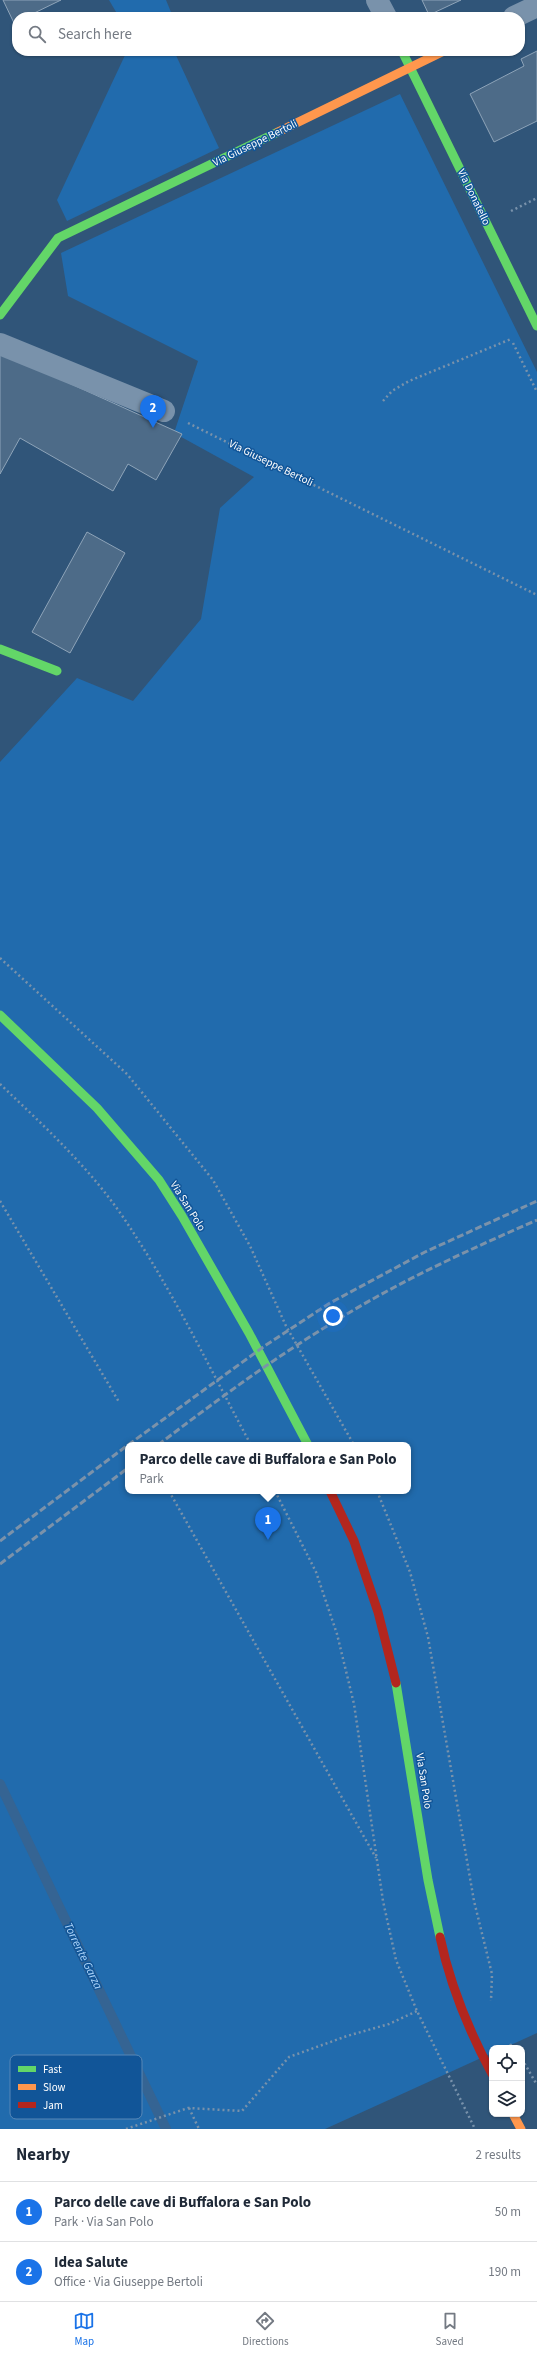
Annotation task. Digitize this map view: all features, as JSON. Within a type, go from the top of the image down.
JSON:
[{"type":"main road","name":"Via Donatello","points":[[404,56],[537,326]]},
{"type":"main road","points":[[410,68],[434,56]]},
{"type":"main road","name":"Via Giuseppe Bertoli","points":[[0,315],[58,238],[410,68]]},
{"type":"main road","points":[[0,649],[57,671]]},
{"type":"main road","name":"Via San Polo","points":[[0,1015],[79,1088],[151,1169],[181,1216],[250,1335],[282,1392],[307,1442]]},
{"type":"main road","name":"Via San Polo","points":[[331,1494],[354,1541],[378,1612],[398,1691],[428,1880],[446,1966],[478,2048],[489,2068]]},
{"type":"main road","points":[[515,2117],[522,2129]]},
{"type":"street","points":[[377,0],[383,12]]},
{"type":"street","points":[[524,12],[537,6]]},
{"type":"street","points":[[0,344],[164,411]]},
{"type":"path","points":[[508,333],[537,392]]},
{"type":"path","points":[[383,401],[392,391],[409,381],[511,339]]},
{"type":"path","name":"Via Giuseppe Bertoli","points":[[164,411],[537,595]]},
{"type":"path","points":[[0,1084],[81,1164],[124,1219],[160,1274],[249,1442]]},
{"type":"path","points":[[0,1201],[119,1402]]},
{"type":"path","points":[[171,1494],[377,1860]]},
{"type":"path","points":[[277,1494],[316,1572],[338,1634],[354,1704],[383,1901],[396,1960],[417,2012],[475,2129]]},
{"type":"path","points":[[378,1494],[410,1572],[428,1637],[474,1901],[492,1974],[491,2007]]},
{"type":"path","points":[[126,2129],[188,2108],[242,2111],[289,2057],[346,2036],[388,2024],[417,2012]]},
{"type":"path","points":[[525,2064],[537,2085]]},
{"type":"path","points":[[188,2108],[199,2129]]},
{"type":"shaded area","points":[[109,0],[166,0],[171,12],[116,12]]},
{"type":"shaded area","points":[[125,56],[176,56],[219,148],[67,221],[57,200]]},
{"type":"shaded area","points":[[400,94],[537,372],[537,2033],[511,2045],[489,2045],[489,2054],[325,2129],[0,2129],[0,762],[77,678],[133,701],[201,619],[220,508],[254,477],[174,433],[198,361],[68,296],[61,253]]},
{"type":"building","points":[[3,0],[61,0],[36,12],[12,12],[12,19]]},
{"type":"building","points":[[422,0],[461,0],[435,12],[428,12]]},
{"type":"building","points":[[537,51],[537,121],[494,142],[470,94],[524,66],[521,59]]},
{"type":"building","points":[[0,352],[182,434],[156,480],[128,464],[113,491],[20,438],[0,474]]},
{"type":"building","points":[[87,532],[125,553],[70,653],[32,632]]},
{"type":"waterway","name":"Torrente Garza","points":[[0,1784],[130,2055]]},
{"type":"waterway","name":"Torrente Garza","points":[[142,2079],[166,2129]]},
{"type":"railway","points":[[132,1442],[266,1345],[330,1303],[425,1252],[537,1201]]},
{"type":"railway","points":[[162,1442],[248,1378],[365,1303],[463,1253],[537,1220]]},
{"type":"railway","points":[[0,1541],[125,1447]]},
{"type":"railway","points":[[0,1564],[125,1470]]},
{"type":"traffic: fast","points":[[404,56],[537,326]]},
{"type":"traffic: fast","points":[[0,315],[58,238],[278,132]]},
{"type":"traffic: fast","points":[[0,649],[57,671]]},
{"type":"traffic: fast","points":[[0,1015],[97,1108],[159,1180],[182,1216],[249,1333],[306,1442]]},
{"type":"traffic: fast","points":[[396,1683],[428,1880],[440,1937]]},
{"type":"traffic: slow","points":[[278,132],[434,56]]},
{"type":"traffic: slow","points":[[515,2117],[521,2129]]},
{"type":"traffic: jam","points":[[331,1494],[354,1541],[378,1612],[396,1683]]},
{"type":"traffic: jam","points":[[440,1937],[449,1973],[461,2007],[489,2068]]},
{"type":"place","name":"Idea Salute","points":[[153,428]]},
{"type":"place","name":"Parco delle cave di Buffalora e San Polo","points":[[268,1540]]}]
